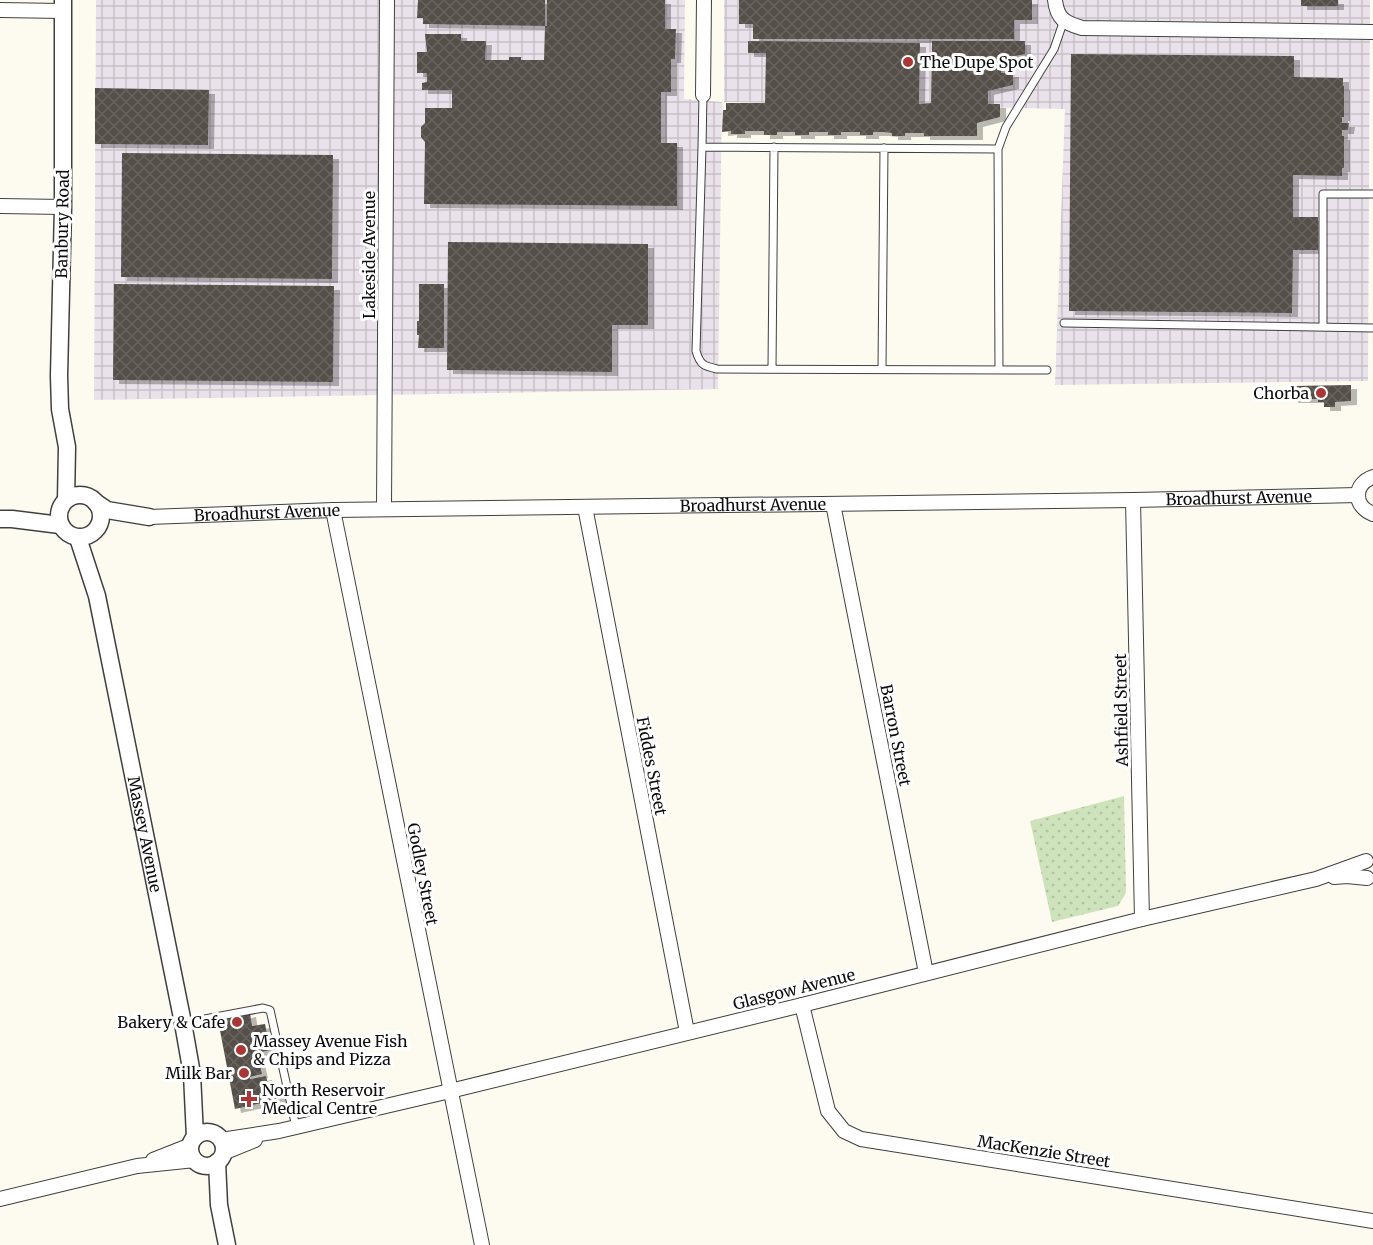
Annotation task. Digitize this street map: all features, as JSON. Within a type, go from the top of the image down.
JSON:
[{"type":"street","name":"Lakeside Avenue","points":[[384,509],[387,0]]},
{"type":"street","points":[[703,95],[704,0]]},
{"type":"street","points":[[1055,0],[1058,14],[1070,25],[1082,28],[1373,32]]},
{"type":"street","points":[[0,10],[63,5]]},
{"type":"street","name":"Banbury Road","points":[[63,5],[60,409],[67,447],[90,499]]},
{"type":"street","points":[[0,206],[63,207]]},
{"type":"street","name":"Banbury Road","points":[[63,503],[67,447]]},
{"type":"street","points":[[1373,477],[1362,483],[1358,495],[1361,506],[1373,514]]},
{"type":"street","name":"Broadhurst Avenue","points":[[97,529],[118,521],[149,517],[333,510],[1358,495]]},
{"type":"street","points":[[6,519],[45,513],[72,496],[90,499],[99,507],[101,521],[97,529],[90,535],[78,538],[67,534],[60,525],[58,513],[63,503]]},
{"type":"street","name":"Broadhurst Avenue","points":[[90,499],[107,510],[149,517]]},
{"type":"street","name":"Ashfield Street","points":[[1133,500],[1142,920]]},
{"type":"street","name":"Barron Street","points":[[833,504],[926,973]]},
{"type":"street","name":"Fiddes Street","points":[[585,507],[687,1032]]},
{"type":"street","name":"Godley Street","points":[[333,510],[482,1245]]},
{"type":"street","points":[[6,519],[60,525]]},
{"type":"street","name":"Massey Avenue","points":[[97,529],[97,596]]},
{"type":"street","name":"Massey Avenue","points":[[78,538],[97,596],[227,1245]]},
{"type":"street","points":[[1370,857],[1364,870],[1371,881]]},
{"type":"street","name":"Glasgow Avenue","points":[[1316,879],[1370,857]]},
{"type":"street","name":"Glasgow Avenue","points":[[0,1199],[1316,879],[1347,876],[1371,881]]},
{"type":"street","name":"MacKenzie Street","points":[[802,1005],[828,1111],[844,1131],[861,1139],[1373,1221]]},
{"type":"lane","points":[[999,370],[998,149],[1006,127],[1054,49],[1064,20]]},
{"type":"lane","points":[[703,95],[696,351],[704,366],[717,369],[1047,370]]},
{"type":"lane","points":[[702,147],[998,149]]},
{"type":"lane","points":[[772,369],[774,147]]},
{"type":"lane","points":[[882,369],[884,148]]},
{"type":"lane","points":[[1323,327],[1323,194],[1373,194]]},
{"type":"lane","points":[[1064,324],[1373,328]]},
{"type":"lane","points":[[183,1023],[263,1008],[270,1010],[296,1127]]},
{"type":"shaded area","points":[[96,0],[685,0],[684,99],[722,102],[718,389],[94,400]]},
{"type":"shaded area","points":[[724,0],[1370,0],[1368,381],[1055,385],[1065,109],[724,102]]},
{"type":"green space","points":[[1124,796],[1126,893],[1118,906],[1052,922],[1030,821]]},
{"type":"building","points":[[418,0],[545,0],[545,26],[423,24],[423,18],[417,18]]},
{"type":"building","points":[[547,0],[665,0],[665,29],[676,29],[675,59],[671,59],[671,92],[661,92],[661,143],[677,143],[677,206],[424,204],[425,142],[421,137],[421,127],[425,123],[425,108],[452,108],[452,90],[422,90],[422,83],[427,82],[427,73],[417,73],[417,52],[427,52],[425,34],[461,34],[461,41],[486,41],[485,60],[509,60],[509,57],[521,57],[521,60],[544,60]]},
{"type":"building","points":[[739,0],[1032,0],[1032,20],[1014,20],[1014,39],[753,39],[753,24],[739,24]]},
{"type":"building","points":[[1301,0],[1338,0],[1338,6],[1301,6]]},
{"type":"building","points":[[748,41],[920,43],[919,104],[931,103],[932,41],[1025,41],[1025,54],[1001,59],[1001,73],[1013,73],[1013,85],[988,91],[988,104],[1000,104],[1000,117],[977,123],[977,136],[924,136],[924,133],[905,133],[905,136],[892,136],[892,133],[883,132],[873,132],[873,135],[860,135],[860,132],[828,135],[828,132],[809,132],[809,135],[795,135],[795,132],[777,132],[777,135],[764,135],[764,131],[745,131],[745,134],[722,132],[723,110],[726,110],[726,103],[765,103],[766,53],[748,53]]},
{"type":"building","points":[[1071,54],[1294,56],[1294,77],[1343,78],[1344,117],[1342,117],[1342,123],[1349,123],[1348,130],[1342,130],[1344,168],[1342,168],[1342,176],[1293,175],[1293,217],[1318,217],[1318,250],[1293,250],[1292,313],[1069,311]]},
{"type":"building","points":[[95,88],[209,90],[208,145],[95,144]]},
{"type":"building","points":[[122,153],[333,155],[332,279],[121,277]]},
{"type":"building","points":[[448,242],[648,244],[648,325],[612,325],[612,372],[447,370]]},
{"type":"building","points":[[114,284],[334,286],[333,382],[113,380]]},
{"type":"building","points":[[419,284],[444,284],[444,348],[418,348]]},
{"type":"building","name":"Chorba","points":[[1351,385],[1351,401],[1335,402],[1335,407],[1324,407],[1324,402],[1318,402],[1318,399],[1292,399],[1292,386]]},
{"type":"building","points":[[250,1013],[252,1026],[265,1024],[270,1050],[257,1053],[262,1074],[250,1077],[250,1079],[266,1076],[269,1088],[278,1086],[280,1099],[235,1109],[218,1020]]},
{"type":"place","name":"The Dupe Spot","points":[[908,62]]},
{"type":"place","name":"Chorba","points":[[1321,393]]},
{"type":"place","name":"Bakery & Cafe","points":[[237,1022]]},
{"type":"place","name":"Massey Avenue Fish & Chips and Pizza","points":[[241,1050]]},
{"type":"place","name":"Milk Bar","points":[[244,1073]]},
{"type":"place","name":"North Reservoir Medical Centre","points":[[249,1099]]}]
